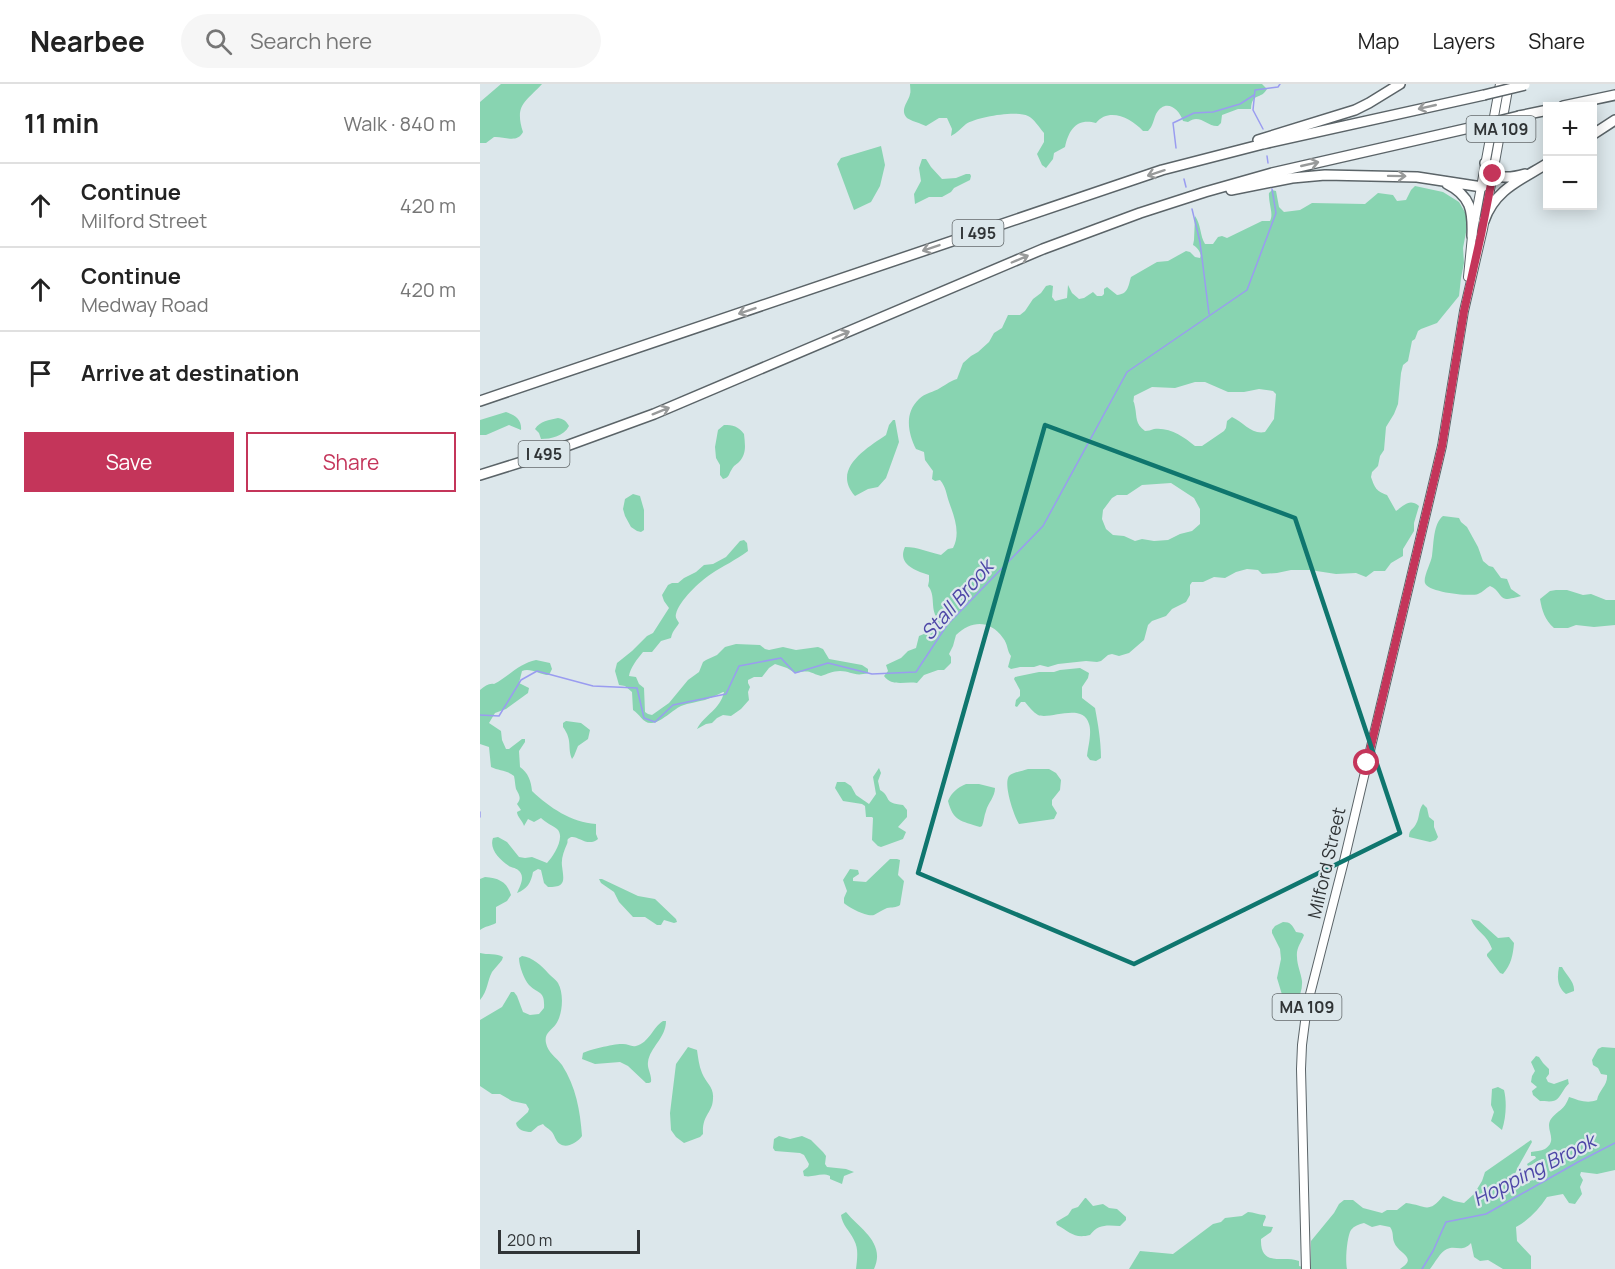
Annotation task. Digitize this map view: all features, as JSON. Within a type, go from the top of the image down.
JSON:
[{"type":"highway","points":[[1179,165],[1349,112],[1369,104],[1400,84]]},
{"type":"highway","name":"I 495","points":[[480,401],[1179,165],[1528,85]]},
{"type":"highway","points":[[1582,102],[1615,95]]},
{"type":"highway","name":"I 495","points":[[480,475],[634,422],[1043,249],[1108,224],[1173,202],[1297,167],[1543,111]]},
{"type":"highway","points":[[1597,132],[1615,120]]},
{"type":"highway","points":[[1485,163],[1488,170],[1500,177],[1511,177],[1538,169]]},
{"type":"highway","points":[[1484,221],[1495,199],[1543,166]]},
{"type":"highway","points":[[1173,202],[1306,176],[1428,178],[1481,187],[1486,185],[1493,174]]},
{"type":"highway","points":[[1428,178],[1449,185],[1464,196],[1471,213],[1472,236]]},
{"type":"main road","name":"MA 109","points":[[1464,311],[1472,236],[1500,84]]},
{"type":"main road","name":"MA 109","points":[[1464,311],[1484,221],[1509,84]]},
{"type":"main road","name":"Milford Street","points":[[1306,1269],[1301,1069],[1307,1006],[1341,873],[1442,446],[1464,311]]},
{"type":"highlighted area","points":[[1045,425],[1295,518],[1400,833],[1134,964],[918,873]]},
{"type":"green space","points":[[501,84],[542,84],[523,104],[520,115],[523,132],[520,136],[514,139],[494,137],[486,143],[480,143],[480,102]]},
{"type":"green space","points":[[910,84],[1262,84],[1267,89],[1253,100],[1251,109],[1238,109],[1222,115],[1218,126],[1196,119],[1183,121],[1175,109],[1167,106],[1156,114],[1148,131],[1143,131],[1132,122],[1113,115],[1101,118],[1096,123],[1084,122],[1075,126],[1065,147],[1054,153],[1053,159],[1046,168],[1037,154],[1044,142],[1044,133],[1030,117],[1022,114],[1006,114],[987,117],[971,121],[951,136],[952,129],[947,118],[939,118],[926,126],[907,118],[904,109],[910,93]]},
{"type":"green space","points":[[881,146],[885,165],[880,186],[871,202],[854,210],[837,164],[841,158]]},
{"type":"green space","points":[[922,159],[926,159],[942,179],[970,174],[970,180],[942,197],[929,197],[915,204],[914,194],[921,181],[919,168]]},
{"type":"green space","points":[[1415,186],[1443,192],[1459,202],[1466,214],[1467,227],[1459,296],[1437,323],[1418,331],[1412,341],[1408,361],[1403,365],[1401,373],[1398,404],[1386,427],[1384,450],[1371,477],[1376,489],[1387,495],[1396,511],[1409,503],[1419,506],[1414,531],[1403,549],[1403,556],[1391,563],[1385,571],[1374,571],[1366,577],[1356,573],[1336,574],[1310,570],[1262,574],[1258,570],[1247,569],[1225,578],[1214,577],[1203,582],[1192,582],[1190,595],[1186,602],[1172,609],[1166,616],[1152,621],[1148,625],[1144,640],[1129,653],[1119,656],[1108,655],[1097,662],[1086,661],[1048,667],[1040,665],[1011,669],[1008,667],[1011,656],[1005,640],[992,628],[981,624],[968,627],[956,635],[949,654],[951,663],[944,670],[924,675],[917,683],[895,683],[884,676],[888,671],[886,665],[916,648],[919,636],[931,631],[937,618],[932,593],[928,586],[929,575],[913,569],[905,562],[903,553],[905,547],[941,555],[953,548],[957,531],[945,488],[940,480],[932,479],[933,471],[925,460],[924,452],[916,449],[913,443],[909,430],[911,410],[921,397],[957,379],[963,363],[989,342],[994,333],[1002,328],[1008,315],[1020,315],[1046,286],[1053,286],[1052,297],[1055,301],[1067,298],[1068,285],[1079,299],[1093,292],[1097,296],[1102,296],[1107,287],[1117,295],[1127,289],[1131,277],[1157,262],[1168,261],[1186,251],[1200,258],[1199,250],[1193,245],[1195,216],[1205,244],[1213,244],[1218,237],[1227,238],[1262,221],[1270,221],[1269,193],[1272,190],[1276,191],[1279,207],[1284,212],[1300,210],[1312,203],[1365,204],[1378,193],[1393,195],[1397,201],[1406,200]],"holes":[[[1195,382],[1205,382],[1228,392],[1259,389],[1273,391],[1276,394],[1274,419],[1265,432],[1256,432],[1232,417],[1227,421],[1224,431],[1202,446],[1195,446],[1171,431],[1160,429],[1145,431],[1140,426],[1133,401],[1134,396],[1152,387],[1175,388]],[[1171,483],[1194,498],[1200,509],[1200,524],[1192,531],[1168,540],[1135,541],[1124,536],[1113,535],[1106,529],[1102,519],[1103,510],[1112,498],[1117,495],[1127,495],[1142,485]]]},
{"type":"green space","points":[[506,412],[518,418],[521,430],[509,425],[486,435],[480,435],[480,420]]},
{"type":"green space","points":[[558,418],[567,423],[569,426],[567,429],[557,436],[541,439],[535,429],[537,426],[545,421]]},
{"type":"green space","points":[[895,420],[899,442],[886,478],[878,487],[855,496],[847,477],[849,468],[854,460],[886,435]]},
{"type":"green space","points":[[724,425],[740,429],[744,434],[745,445],[742,459],[728,477],[723,479],[720,475],[715,447],[718,430]]},
{"type":"green space","points":[[633,494],[640,496],[644,510],[644,530],[641,532],[631,527],[623,509],[625,499]]},
{"type":"green space","points":[[1443,516],[1459,518],[1467,527],[1483,561],[1493,567],[1501,578],[1507,579],[1511,589],[1521,596],[1506,599],[1490,586],[1478,594],[1449,593],[1433,589],[1425,583],[1436,529]]},
{"type":"green space","points":[[744,540],[748,551],[711,574],[685,597],[676,614],[679,623],[671,638],[661,641],[652,652],[643,652],[633,666],[629,676],[636,677],[644,688],[645,712],[652,715],[669,703],[688,680],[699,672],[703,662],[717,655],[725,647],[736,644],[760,645],[769,650],[783,647],[796,650],[818,647],[823,649],[829,659],[862,665],[868,669],[868,673],[837,671],[821,676],[807,672],[795,673],[775,664],[762,677],[748,680],[749,700],[731,716],[723,715],[712,723],[697,729],[716,708],[723,692],[705,700],[681,706],[655,722],[646,722],[633,710],[632,692],[625,686],[619,685],[615,671],[617,663],[653,633],[669,608],[662,595],[668,585],[678,583],[704,565],[713,564],[726,557],[740,541]]},
{"type":"green space","points":[[1567,590],[1583,595],[1591,594],[1606,600],[1615,600],[1615,625],[1594,627],[1576,625],[1568,628],[1554,628],[1544,615],[1540,599],[1550,591]]},
{"type":"green space","points":[[536,660],[550,663],[552,669],[549,675],[528,670],[522,671],[519,683],[529,688],[528,693],[506,709],[495,713],[489,723],[501,731],[506,749],[525,739],[519,751],[520,767],[529,777],[532,791],[561,813],[596,824],[598,839],[589,842],[574,837],[568,839],[562,857],[563,879],[558,886],[548,887],[544,883],[541,870],[538,869],[533,872],[526,887],[517,893],[522,875],[496,854],[492,846],[493,838],[498,837],[507,842],[519,857],[532,857],[547,863],[558,847],[560,837],[557,829],[541,818],[534,822],[528,819],[524,826],[517,812],[521,810],[517,804],[520,796],[516,789],[514,776],[491,767],[489,747],[480,744],[480,690]]},
{"type":"green space","points":[[1080,668],[1089,673],[1082,687],[1082,698],[1095,708],[1101,758],[1096,761],[1090,760],[1087,756],[1090,732],[1086,718],[1073,713],[1038,715],[1025,702],[1015,706],[1020,690],[1015,677]]},
{"type":"green space","points":[[566,721],[581,723],[590,730],[588,739],[578,746],[572,759],[568,736],[563,727]]},
{"type":"green space","points":[[879,768],[880,790],[892,803],[903,805],[907,810],[907,817],[898,827],[906,832],[903,839],[881,847],[872,840],[873,818],[866,817],[865,806],[843,801],[835,788],[837,782],[845,782],[851,786],[856,795],[869,804],[876,794],[873,777]]},
{"type":"green space","points":[[1028,769],[1049,769],[1061,780],[1060,790],[1052,800],[1057,813],[1054,819],[1019,824],[1007,786],[1009,776]]},
{"type":"green space","points":[[966,784],[995,788],[980,827],[959,819],[950,808],[948,801],[951,795]]},
{"type":"green space","points":[[1423,804],[1427,808],[1429,817],[1434,821],[1438,837],[1430,842],[1409,837]]},
{"type":"green space","points":[[890,859],[900,860],[898,875],[904,881],[900,905],[887,908],[874,915],[867,915],[844,903],[847,891],[843,880],[850,869],[858,870],[859,874],[853,878],[853,881],[866,882]]},
{"type":"green space","points":[[485,877],[502,882],[511,895],[507,901],[496,907],[496,923],[480,930],[480,879]]},
{"type":"green space","points":[[599,879],[638,896],[655,899],[677,922],[664,920],[661,925],[657,925],[645,917],[633,917],[619,902],[614,892]]},
{"type":"green space","points":[[1471,919],[1479,921],[1498,938],[1509,937],[1514,943],[1511,960],[1503,974],[1487,956],[1492,949],[1490,944]]},
{"type":"green space","points":[[1283,922],[1290,923],[1296,932],[1304,935],[1297,954],[1302,987],[1294,1006],[1283,1018],[1278,1018],[1283,998],[1277,978],[1281,959],[1280,949],[1272,930]]},
{"type":"green space","points":[[480,953],[503,957],[492,972],[485,993],[480,1000]]},
{"type":"green space","points":[[522,956],[533,960],[543,968],[558,983],[561,992],[560,1015],[547,1034],[546,1043],[548,1050],[567,1073],[574,1090],[582,1136],[569,1145],[558,1143],[543,1124],[531,1132],[520,1129],[516,1123],[528,1112],[526,1104],[512,1101],[500,1094],[492,1094],[480,1086],[480,1020],[502,1007],[511,992],[517,996],[523,1012],[530,1015],[539,1014],[544,1008],[542,995],[529,985],[524,976],[519,961]]},
{"type":"green space","points":[[1559,967],[1562,967],[1570,979],[1574,991],[1566,994],[1559,985]]},
{"type":"green space","points":[[663,1021],[666,1021],[665,1027],[649,1057],[651,1082],[649,1083],[620,1062],[595,1064],[582,1059],[583,1053],[596,1049],[620,1044],[634,1046],[640,1044]]},
{"type":"green space","points":[[688,1047],[697,1050],[701,1070],[713,1094],[713,1103],[704,1122],[703,1134],[684,1143],[671,1130],[670,1113],[676,1064]]},
{"type":"green space","points":[[1615,1048],[1615,1170],[1597,1174],[1581,1172],[1582,1194],[1575,1204],[1569,1203],[1563,1194],[1547,1197],[1533,1214],[1516,1227],[1517,1241],[1531,1256],[1531,1269],[1503,1269],[1488,1260],[1480,1261],[1474,1257],[1471,1243],[1465,1248],[1444,1250],[1430,1269],[1400,1269],[1408,1258],[1396,1246],[1390,1227],[1380,1225],[1372,1227],[1364,1223],[1351,1230],[1347,1249],[1347,1269],[1311,1269],[1311,1241],[1344,1200],[1353,1200],[1363,1208],[1382,1213],[1387,1210],[1397,1210],[1406,1203],[1430,1207],[1443,1196],[1464,1203],[1474,1194],[1485,1172],[1531,1140],[1511,1183],[1516,1186],[1540,1175],[1543,1171],[1544,1159],[1528,1166],[1527,1164],[1536,1158],[1531,1156],[1531,1152],[1543,1150],[1549,1146],[1551,1119],[1569,1097],[1586,1102],[1597,1100],[1605,1085],[1607,1075],[1601,1074],[1593,1065],[1592,1060],[1598,1049]]},
{"type":"green space","points":[[1536,1056],[1549,1069],[1546,1078],[1548,1082],[1554,1084],[1568,1079],[1569,1084],[1556,1100],[1540,1101],[1533,1095],[1532,1091],[1537,1087],[1531,1082],[1535,1071],[1531,1062]]},
{"type":"green space","points":[[1498,1087],[1504,1090],[1506,1100],[1502,1130],[1491,1121],[1494,1112],[1491,1105],[1492,1089]]},
{"type":"green space","points":[[779,1136],[790,1139],[802,1136],[811,1140],[826,1156],[827,1167],[854,1172],[844,1176],[842,1184],[830,1179],[827,1175],[804,1176],[803,1171],[809,1164],[804,1155],[775,1151],[773,1148],[774,1139]]},
{"type":"green space","points":[[1085,1198],[1093,1206],[1103,1204],[1117,1209],[1126,1217],[1126,1220],[1120,1226],[1103,1226],[1085,1236],[1072,1234],[1057,1225],[1056,1222],[1078,1207]]},
{"type":"green space","points":[[846,1212],[874,1244],[877,1260],[874,1269],[856,1269],[857,1247],[841,1215]]},
{"type":"green space","points":[[1248,1212],[1265,1215],[1263,1226],[1273,1227],[1271,1232],[1261,1239],[1264,1254],[1274,1259],[1299,1261],[1299,1266],[1303,1269],[1129,1269],[1140,1251],[1173,1254],[1213,1224],[1225,1218],[1242,1216]]},
{"type":"waterway","name":"Stall Brook","points":[[1263,129],[1253,110],[1255,90],[1278,87],[1280,84]]},
{"type":"waterway","name":"Stall Brook","points":[[1176,148],[1173,123],[1194,113],[1213,112],[1240,104],[1254,95]]},
{"type":"waterway","name":"Stall Brook","points":[[1267,156],[1268,163]]},
{"type":"waterway","name":"Stall Brook","points":[[1184,179],[1186,187]]},
{"type":"waterway","name":"Stall Brook","points":[[480,715],[499,716],[521,680],[537,671],[593,686],[637,688],[644,718],[655,722],[673,705],[726,694],[739,666],[781,658],[795,673],[828,663],[872,674],[916,672],[947,625],[1043,526],[1127,372],[1247,290],[1276,213],[1272,189]]},
{"type":"waterway","name":"Stall Brook","points":[[1192,209],[1200,242],[1209,314]]},
{"type":"waterway","name":"Stall Brook","points":[[480,812],[480,817]]},
{"type":"waterway","name":"Hopping Brook","points":[[1422,1269],[1446,1222],[1486,1214],[1615,1143]]},
{"type":"route","points":[[1367,763],[1432,493],[1464,311],[1493,174]]}]
